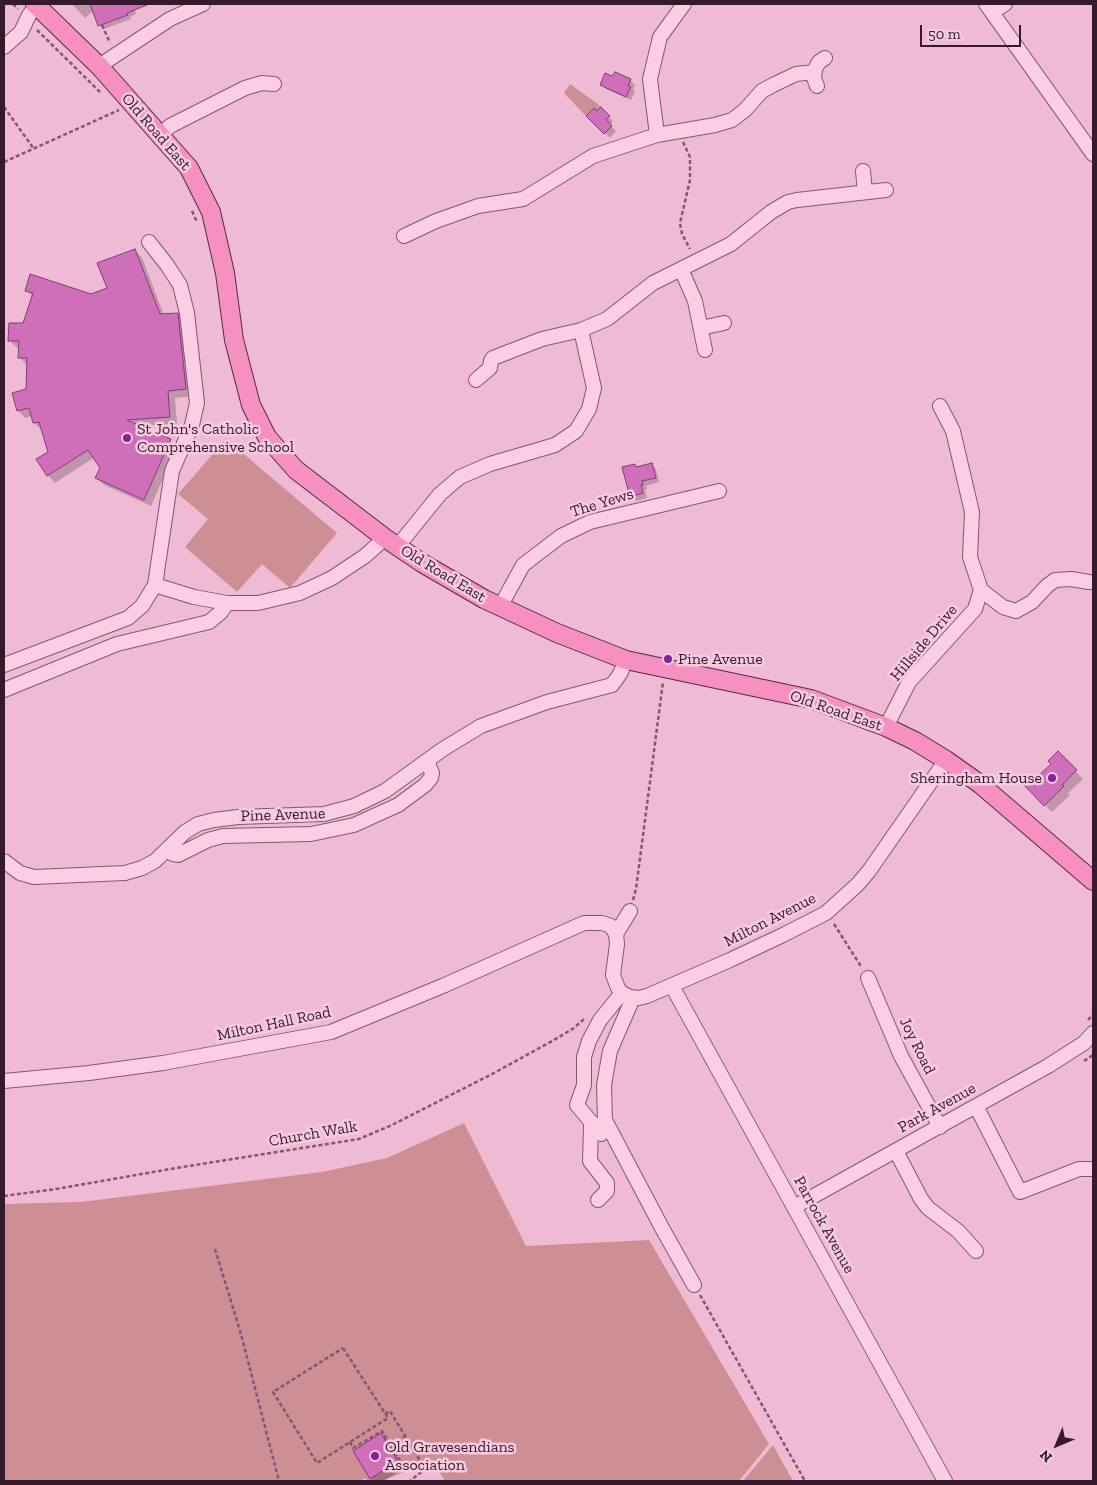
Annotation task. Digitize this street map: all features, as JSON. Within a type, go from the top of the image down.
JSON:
[{"type":"main road","name":"Old Road East","points":[[36,5],[99,66],[189,168],[211,212],[225,273],[234,340],[251,405],[267,437],[296,470],[391,542],[444,577],[500,607],[557,633],[626,660],[812,699],[886,727],[915,741],[946,760],[1003,802],[1093,881]]},
{"type":"street","points":[[99,66],[170,19],[203,4]]},
{"type":"street","points":[[657,135],[650,79],[660,37],[684,4]]},
{"type":"street","points":[[1005,4],[989,8],[1093,154]]},
{"type":"street","points":[[4,47],[24,27],[36,5]]},
{"type":"street","points":[[817,86],[814,72],[818,62],[825,58]]},
{"type":"street","points":[[404,236],[436,221],[478,206],[523,199],[593,156],[657,135],[715,125],[732,120],[745,110],[762,92],[773,85],[796,74],[814,72]]},
{"type":"street","points":[[160,135],[170,126],[245,88],[262,83],[274,84]]},
{"type":"street","points":[[863,171],[865,192]]},
{"type":"street","points":[[476,380],[490,368],[493,358],[542,338],[581,330],[610,317],[651,284],[732,244],[769,214],[788,202],[886,190]]},
{"type":"street","points":[[4,665],[128,618],[142,606],[155,585],[172,470],[192,425],[197,403],[187,313],[180,285],[149,242]]},
{"type":"street","points":[[680,269],[695,301],[705,350]]},
{"type":"street","points":[[701,328],[724,323]]},
{"type":"street","points":[[155,585],[194,597],[226,603],[258,603],[300,593],[391,542],[460,477],[490,464],[555,445],[576,431],[589,409],[594,388],[581,330]]},
{"type":"street","points":[[940,406],[953,430],[972,512],[970,557],[981,590],[1003,607],[1016,611],[1032,602],[1055,580],[1071,579],[1090,582]]},
{"type":"street","name":"The Yews","points":[[500,607],[523,565],[560,536],[590,522],[719,490]]},
{"type":"street","name":"Hillside Drive","points":[[886,727],[910,682],[975,609],[981,590]]},
{"type":"street","points":[[4,690],[117,644],[209,622],[221,612],[226,603]]},
{"type":"street","name":"Pine Avenue","points":[[4,861],[20,873],[34,877],[125,873],[147,866],[168,850],[190,828],[214,820],[245,816],[318,815],[354,806],[385,792],[469,732],[495,720],[547,702],[612,685],[620,674],[626,660]]},
{"type":"street","name":"Milton Avenue","points":[[628,996],[644,997],[672,986],[783,936],[826,912],[858,884],[869,871],[946,760]]},
{"type":"street","points":[[628,996],[618,988],[614,978],[614,966],[616,934],[630,910]]},
{"type":"street","name":"Milton Hall Road","points":[[4,1081],[89,1073],[163,1063],[331,1032],[445,985],[584,923],[602,923],[611,926],[616,934]]},
{"type":"street","name":"Joy Road","points":[[868,978],[901,1056],[940,1127]]},
{"type":"street","name":"Parrock Avenue","points":[[672,986],[945,1481]]},
{"type":"street","points":[[598,1200],[607,1191],[607,1183],[590,1162],[591,1126],[597,1129],[574,1101],[584,1085],[584,1060],[588,1041],[603,1014],[628,996]]},
{"type":"street","points":[[628,996],[610,1051],[604,1085],[605,1120],[694,1285]]},
{"type":"street","name":"Park Avenue","points":[[794,1207],[1048,1066],[1084,1043],[1090,1027]]},
{"type":"street","points":[[976,1106],[1020,1192],[1079,1170],[1093,1169]]},
{"type":"street","points":[[896,1151],[921,1199],[928,1208],[958,1231],[976,1251]]},
{"type":"path","points":[[13,4],[21,12],[24,27],[38,32],[105,97]]},
{"type":"path","points":[[102,25],[111,44]]},
{"type":"path","points":[[112,104],[124,117]]},
{"type":"path","points":[[4,107],[34,149]]},
{"type":"path","points":[[4,162],[118,110]]},
{"type":"path","points":[[678,130],[690,158],[690,184],[682,212],[681,227],[691,252],[699,260]]},
{"type":"path","points":[[191,208],[199,226]]},
{"type":"path","points":[[630,910],[636,888],[663,680],[670,682]]},
{"type":"path","points":[[826,912],[868,978]]},
{"type":"path","points":[[1090,1027],[1093,1014]]},
{"type":"path","name":"Church Walk","points":[[4,1196],[359,1139],[392,1126],[494,1073],[574,1028],[585,1018]]},
{"type":"path","points":[[1080,1063],[1093,1054]]},
{"type":"path","points":[[215,1249],[241,1334],[279,1481]]},
{"type":"path","points":[[694,1285],[805,1481]]},
{"type":"path","points":[[343,1348],[388,1418],[350,1442],[317,1463],[273,1392],[343,1348]]},
{"type":"path","points":[[385,1414],[390,1411],[425,1469],[410,1481]]},
{"type":"path","points":[[350,1442],[353,1448],[382,1431],[401,1462],[396,1464]]},
{"type":"path","points":[[391,1446],[405,1437]]},
{"type":"shaded area","points":[[570,84],[601,107],[597,111],[594,108],[586,116],[564,93]]},
{"type":"shaded area","points":[[226,439],[337,533],[290,588],[262,564],[237,592],[185,547],[208,519],[178,494]]},
{"type":"shaded area","points":[[464,1123],[526,1246],[649,1240],[769,1444],[739,1481],[445,1481],[432,1460],[382,1481],[368,1481],[365,1478],[360,1481],[4,1481],[4,1204],[81,1202],[322,1172],[387,1158]]},
{"type":"shaded area","points":[[773,1445],[793,1481],[743,1481]]},
{"type":"building","points":[[90,4],[147,5],[127,13],[128,15],[98,26]]},
{"type":"building","points":[[615,72],[631,79],[628,86],[631,87],[626,97],[600,85],[605,73],[612,76]]},
{"type":"building","points":[[601,107],[610,116],[606,119],[612,126],[604,134],[586,116],[594,108],[597,111]]},
{"type":"building","points":[[135,249],[160,314],[178,313],[186,389],[168,391],[170,417],[127,420],[171,439],[144,500],[95,478],[100,468],[88,450],[47,476],[36,459],[48,452],[39,422],[33,423],[29,408],[17,411],[12,393],[26,389],[27,358],[18,358],[19,341],[8,341],[9,323],[23,323],[33,293],[25,291],[30,274],[91,294],[107,288],[97,263]]},
{"type":"building","points":[[652,463],[656,478],[642,481],[643,493],[630,497],[622,467],[635,464],[636,467]]},
{"type":"building","name":"Sheringham House","points":[[1058,751],[1077,770],[1044,806],[1023,784],[1031,776],[1034,780],[1051,764],[1048,761]]},
{"type":"building","name":"Old Gravesendians Association","points":[[381,1433],[398,1461],[370,1479],[353,1451]]},
{"type":"place","name":"St John's Catholic Comprehensive School","points":[[127,438]]},
{"type":"place","name":"Pine Avenue","points":[[668,659]]},
{"type":"place","name":"Sheringham House","points":[[1052,778]]},
{"type":"place","name":"Old Gravesendians Association","points":[[375,1456]]}]
